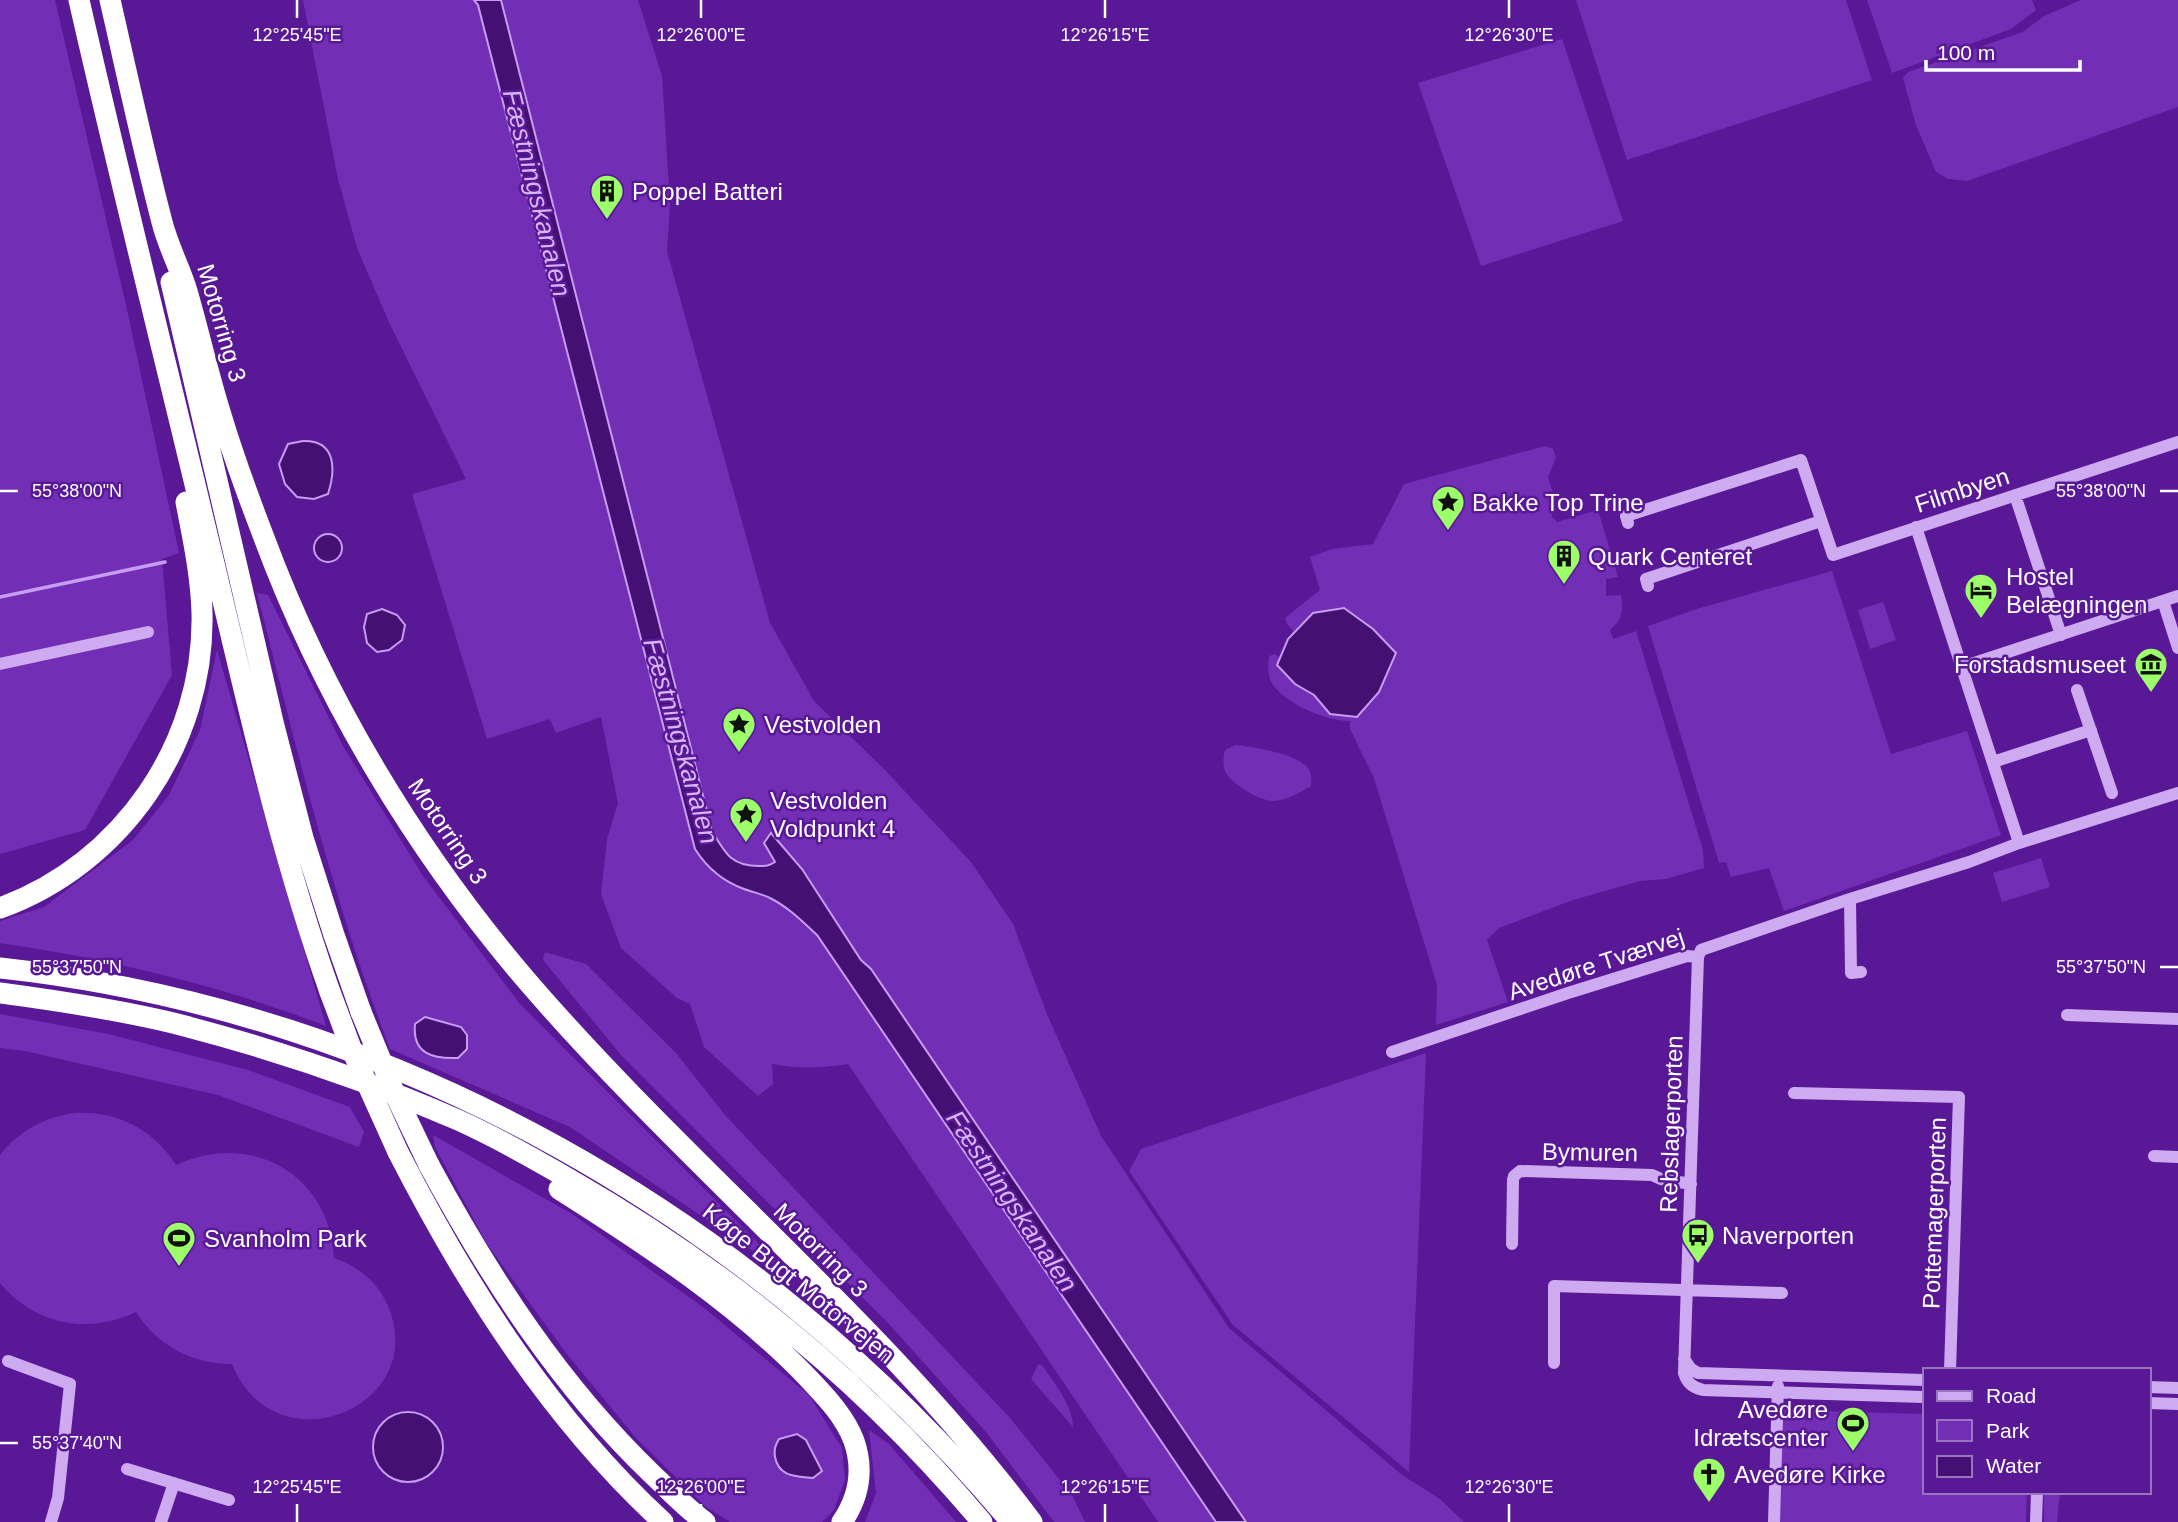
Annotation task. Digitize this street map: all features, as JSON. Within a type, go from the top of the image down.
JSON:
[{"type":"highway","points":[[79,0],[120,182],[283,843],[311,940],[351,1048],[398,1152],[450,1250],[494,1320],[577,1430],[663,1522]]},
{"type":"highway","name":"Motorring 3","points":[[110,0],[163,228],[185,285],[220,414],[242,477],[289,600],[360,743],[397,805],[479,922],[585,1047],[901,1368],[977,1453],[1032,1522]]},
{"type":"highway","points":[[0,908],[34,894],[94,855],[137,809],[161,774],[178,738],[189,710],[197,674],[202,612],[198,572],[155,351],[124,223],[120,182]]},
{"type":"highway","points":[[163,228],[172,290],[303,838],[361,1012],[394,1092],[429,1165],[471,1240],[502,1291],[552,1363],[636,1459],[705,1522]]},
{"type":"highway","name":"Køge Bugt Motorvejen","points":[[0,968],[110,985],[175,999],[298,1034],[418,1079],[541,1137],[681,1222],[746,1268],[818,1326],[894,1395],[960,1462],[1011,1522]]},
{"type":"highway","name":"Køge Bugt Motorvejen","points":[[0,993],[179,1025],[298,1060],[456,1120],[496,1139],[610,1202],[738,1289],[814,1352],[877,1410],[916,1448],[982,1522]]},
{"type":"highway","points":[[427,1109],[454,1130],[536,1175],[642,1243],[721,1302],[794,1363],[825,1395],[844,1420],[859,1458],[860,1480],[854,1503],[842,1522]]},
{"type":"street","name":"Filmbyen","points":[[1628,523],[1626,516],[1801,460],[1833,555],[2178,442]]},
{"type":"street","points":[[2015,495],[2061,635]]},
{"type":"street","points":[[1648,586],[1646,579],[1821,521]]},
{"type":"street","points":[[1916,527],[2019,843]]},
{"type":"street","points":[[1962,667],[2178,596]]},
{"type":"street","points":[[2163,601],[2178,648]]},
{"type":"street","points":[[0,664],[148,632]]},
{"type":"street","points":[[2077,690],[2112,793]]},
{"type":"street","points":[[1993,762],[2091,730]]},
{"type":"street","name":"Avedøre Tværvej","points":[[1392,1052],[1687,956],[1698,957],[1701,950],[1850,899],[2178,793]]},
{"type":"street","points":[[1850,899],[1851,973],[1861,972]]},
{"type":"street","name":"Rebslagerporten","points":[[1684,1359],[1698,957]]},
{"type":"street","points":[[2067,1015],[2178,1019]]},
{"type":"street","name":"Pottemagerporten","points":[[1794,1093],[1959,1097],[1950,1368]]},
{"type":"street","points":[[2154,1156],[2178,1157]]},
{"type":"street","name":"Bymuren","points":[[1511,1244],[1513,1180],[1520,1171],[1652,1175],[1691,1184]]},
{"type":"street","points":[[1554,1363],[1554,1286],[1782,1293]]},
{"type":"street","points":[[1684,1359],[1691,1369],[1698,1373],[1923,1380]]},
{"type":"street","points":[[1684,1359],[1685,1377],[1689,1384],[1697,1388],[1923,1397]]},
{"type":"street","points":[[8,1361],[69,1384],[58,1497],[51,1522]]},
{"type":"street","points":[[1774,1522],[1779,1376]]},
{"type":"street","points":[[2150,1387],[2178,1388]]},
{"type":"street","points":[[2150,1403],[2178,1404]]},
{"type":"street","points":[[127,1469],[229,1500]]},
{"type":"street","points":[[161,1522],[174,1483]]},
{"type":"street","points":[[2036,1522],[2037,1494]]},
{"type":"green space","points":[[0,0],[55,0],[126,305],[179,553],[162,559],[172,675],[85,830],[0,854]]},
{"type":"green space","name":"Vestvolden","points":[[303,0],[638,0],[662,76],[670,204],[667,251],[770,623],[814,701],[884,769],[971,862],[1013,924],[1047,1014],[1101,1136],[1229,1328],[1402,1475],[1440,1499],[1464,1522],[1158,1522],[848,1064],[791,1067],[772,1064],[773,1084],[758,1096],[704,1047],[690,1004],[677,998],[621,948],[601,894],[607,839],[618,803],[601,717],[556,733],[550,719],[487,739],[412,494],[466,479],[388,320],[357,248],[338,179]]},
{"type":"green space","points":[[1576,0],[1846,0],[1872,80],[1627,160]]},
{"type":"green space","points":[[1867,0],[2032,0],[2036,10],[2011,29],[1892,73]]},
{"type":"green space","points":[[2081,0],[2178,0],[2178,107],[1967,181],[1948,179],[1936,172],[1916,125],[1903,78],[1908,72],[2023,32],[2044,16]]},
{"type":"green space","points":[[1562,39],[1623,221],[1481,266],[1418,83]]},
{"type":"green space","points":[[1545,446],[1553,449],[1556,457],[1548,477],[1556,502],[1551,507],[1552,517],[1557,522],[1598,510],[1618,577],[1606,579],[1606,596],[1621,595],[1622,601],[1620,618],[1610,630],[1613,639],[1636,631],[1703,850],[1704,868],[1666,879],[1640,881],[1573,900],[1499,928],[1487,940],[1508,1002],[1436,1025],[1437,985],[1374,778],[1350,729],[1350,721],[1318,715],[1286,698],[1270,680],[1269,656],[1275,654],[1280,658],[1277,665],[1295,684],[1314,695],[1330,714],[1313,613],[1294,632],[1285,618],[1320,590],[1310,557],[1332,549],[1373,544],[1404,484]]},
{"type":"green space","points":[[1832,571],[1891,754],[1967,731],[2001,835],[1784,911],[1769,868],[1731,877],[1726,862],[1719,863],[1648,626],[1700,608]]},
{"type":"green space","points":[[257,593],[268,595],[343,746],[423,876],[520,1004],[779,1264],[778,1268],[570,1127],[390,1049],[333,880]]},
{"type":"green space","points":[[1883,602],[1896,640],[1870,649],[1858,610]]},
{"type":"green space","points":[[217,650],[326,1026],[206,986],[82,957],[0,943],[0,921],[44,907],[133,840],[169,795],[200,730]]},
{"type":"green space","points":[[1235,745],[1279,753],[1300,762],[1308,768],[1311,786],[1275,801],[1250,793],[1232,780],[1225,770],[1225,750]]},
{"type":"green space","points":[[2041,858],[2050,887],[2002,902],[1993,873]]},
{"type":"green space","points":[[545,952],[586,964],[676,1053],[725,1115],[1010,1418],[1072,1495],[1085,1522],[1054,1522],[986,1432],[889,1324],[621,1055],[543,960]]},
{"type":"green space","points":[[0,1014],[108,1034],[248,1070],[350,1107],[364,1132],[359,1147],[218,1095],[25,1051],[0,1048]]},
{"type":"green space","points":[[1426,1053],[1409,1472],[1233,1325],[1129,1171],[1141,1149]]},
{"type":"green space","name":"Svanholm Park","points":[[75,1113],[105,1115],[133,1125],[156,1141],[176,1165],[204,1156],[232,1153],[258,1157],[282,1167],[302,1182],[318,1203],[329,1228],[334,1258],[366,1276],[379,1290],[388,1306],[395,1342],[388,1373],[369,1397],[342,1413],[312,1419],[281,1414],[253,1396],[232,1364],[203,1361],[177,1351],[155,1334],[136,1312],[99,1323],[63,1322],[46,1317],[14,1297],[0,1283],[0,1155],[7,1146],[33,1126]]},
{"type":"green space","points":[[433,1135],[572,1214],[703,1307],[809,1395],[842,1448],[845,1480],[834,1510],[822,1522],[730,1522],[706,1507],[636,1438],[566,1353],[487,1244],[435,1147]]},
{"type":"green space","points":[[1038,1364],[1043,1366],[1062,1395],[1070,1411],[1073,1427],[1031,1379]]},
{"type":"green space","name":"Avedøre Idrætscenter","points":[[1783,1410],[1923,1414],[1923,1494],[2027,1494],[2026,1522],[1779,1522]]},
{"type":"green space","points":[[869,1430],[889,1444],[956,1522],[865,1522],[876,1493]]},
{"type":"green space","points":[[2044,1494],[2060,1494],[2057,1522],[2044,1522]]},
{"type":"water","name":"Fæstningskanalen","points":[[474,0],[501,0],[712,831],[735,861],[759,866],[775,862],[764,843],[771,833],[802,869],[861,960],[871,969],[1246,1522],[1216,1522],[817,935],[777,902],[722,878],[695,849],[478,5]]},
{"type":"water","points":[[303,441],[322,445],[331,458],[332,475],[328,494],[314,499],[297,497],[285,484],[279,464],[288,444]]},
{"type":"water","points":[[328,534],[338,538],[342,548],[338,558],[328,562],[318,558],[314,548],[318,538]]},
{"type":"water","points":[[1344,608],[1373,629],[1396,653],[1379,692],[1357,717],[1330,714],[1314,695],[1295,684],[1277,665],[1288,639],[1313,613]]},
{"type":"water","points":[[382,609],[397,615],[405,625],[402,640],[389,650],[377,652],[367,643],[364,627],[367,614]]},
{"type":"water","points":[[425,1017],[461,1027],[467,1035],[467,1049],[458,1058],[426,1053],[417,1042],[415,1034],[415,1024]]},
{"type":"water","points":[[408,1412],[433,1422],[443,1447],[433,1472],[408,1482],[383,1472],[373,1447],[383,1422]]},
{"type":"water","points":[[797,1434],[806,1440],[822,1471],[813,1478],[789,1474],[777,1464],[775,1450],[779,1439]]},
{"type":"waterway","points":[[0,597],[165,562]]},
{"type":"place","name":"Poppel Batteri","points":[[607,221]]},
{"type":"place","name":"Bakke Top Trine","points":[[1448,532]]},
{"type":"place","name":"Quark Centeret","points":[[1564,586]]},
{"type":"place","name":"Hostel Belægningen","points":[[1981,620]]},
{"type":"place","name":"Forstadsmuseet","points":[[2151,694]]},
{"type":"place","name":"Vestvolden","points":[[739,754]]},
{"type":"place","name":"Vestvolden Voldpunkt 4","points":[[746,844]]},
{"type":"place","name":"Naverporten","points":[[1698,1265]]},
{"type":"place","name":"Svanholm Park","points":[[179,1268]]},
{"type":"place","name":"Avedøre Idrætscenter","points":[[1853,1453]]},
{"type":"place","name":"Avedøre Kirke","points":[[1709,1504]]}]
